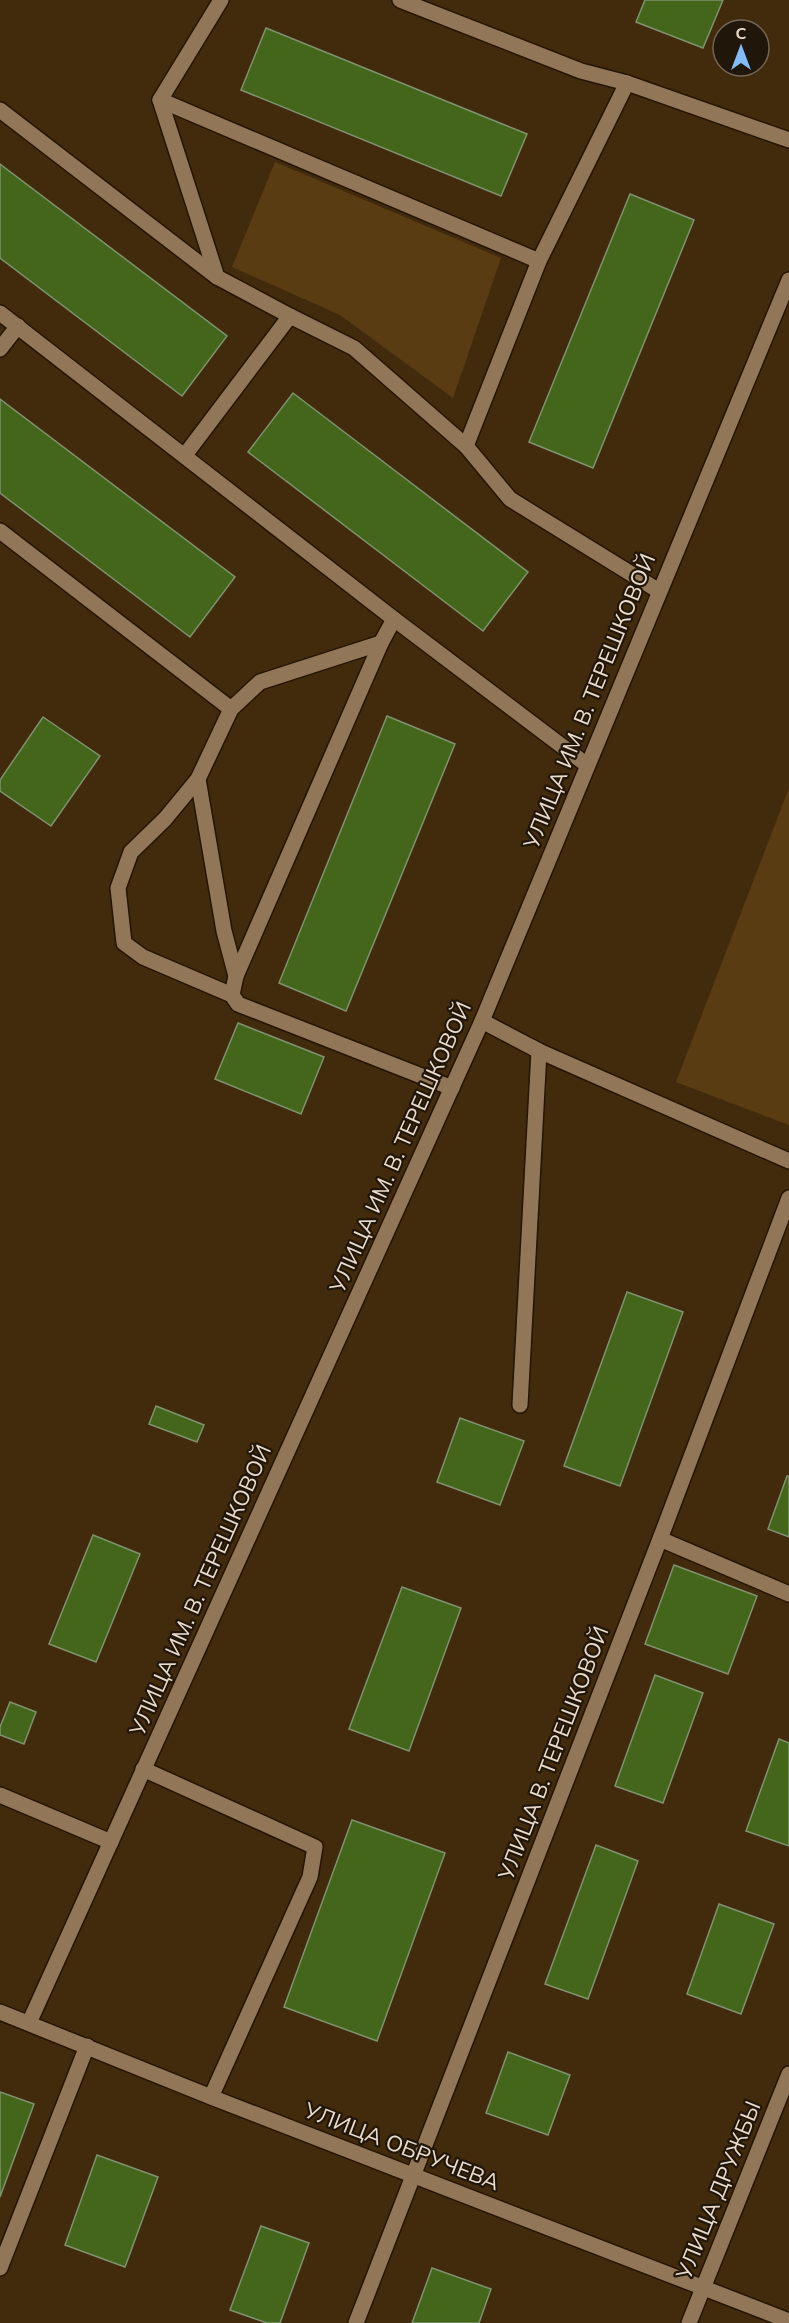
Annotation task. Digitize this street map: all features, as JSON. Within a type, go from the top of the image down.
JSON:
[{"type":"street","points":[[217,277],[160,100],[221,0]]},
{"type":"street","points":[[400,0],[581,71],[627,83],[789,140]]},
{"type":"street","points":[[466,446],[539,261],[627,83]]},
{"type":"street","points":[[160,100],[539,261]]},
{"type":"street","points":[[0,110],[217,277],[354,348],[466,446],[510,499],[659,591]]},
{"type":"street","name":"УЛИЦА ИМ. В. ТЕРЕШКОВОЙ","points":[[29,2023],[482,1021],[789,280]]},
{"type":"street","points":[[0,312],[394,619],[587,765]]},
{"type":"street","points":[[185,455],[290,316]]},
{"type":"street","points":[[0,348],[18,326]]},
{"type":"street","points":[[0,531],[231,709]]},
{"type":"street","points":[[232,995],[236,976],[381,643],[394,619]]},
{"type":"street","points":[[381,643],[260,682],[231,709],[198,779],[165,819],[130,852],[118,888],[124,943],[143,957],[232,995],[238,1004],[452,1088]]},
{"type":"street","points":[[198,779],[224,931],[236,976]]},
{"type":"street","points":[[482,1021],[539,1052],[789,1161]]},
{"type":"street","points":[[520,1405],[539,1052]]},
{"type":"street","name":"УЛИЦА В. ТЕРЕШКОВОЙ","points":[[356,2323],[660,1539],[789,1198]]},
{"type":"street","points":[[660,1539],[789,1594]]},
{"type":"street","points":[[143,1769],[315,1847],[310,1877],[211,2097]]},
{"type":"street","points":[[0,1795],[111,1842]]},
{"type":"street","name":"УЛИЦА ОБРУЧЕВА","points":[[0,2012],[211,2097],[789,2321]]},
{"type":"street","points":[[0,2268],[87,2046]]},
{"type":"street","name":"УЛИЦА ДРУЖБЫ","points":[[688,2323],[789,2074]]},
{"type":"shaded area","points":[[275,162],[501,258],[453,398],[340,315],[232,267]]},
{"type":"shaded area","points":[[789,788],[789,1125],[676,1082]]},
{"type":"building","points":[[645,0],[723,0],[716,18],[711,18],[711,29],[703,48],[636,22]]},
{"type":"building","points":[[266,28],[527,134],[501,196],[241,90]]},
{"type":"building","points":[[0,164],[227,336],[182,396],[0,258]]},
{"type":"building","points":[[630,194],[694,220],[593,468],[529,442]]},
{"type":"building","points":[[293,393],[528,572],[483,631],[248,452]]},
{"type":"building","points":[[0,399],[235,577],[190,637],[0,493]]},
{"type":"building","points":[[387,716],[455,744],[346,1011],[279,983]]},
{"type":"building","points":[[43,717],[100,756],[51,826],[0,791],[0,780]]},
{"type":"building","points":[[238,1023],[324,1057],[301,1114],[215,1079]]},
{"type":"building","points":[[627,1292],[683,1312],[620,1486],[564,1466]]},
{"type":"building","points":[[156,1406],[204,1425],[197,1442],[149,1424]]},
{"type":"building","points":[[460,1418],[524,1441],[500,1505],[437,1482]]},
{"type":"building","points":[[787,1476],[789,1476],[789,1537],[768,1529]]},
{"type":"building","points":[[93,1535],[140,1554],[96,1662],[49,1644]]},
{"type":"building","points":[[674,1565],[757,1596],[728,1674],[645,1644]]},
{"type":"building","points":[[402,1587],[461,1608],[409,1751],[349,1729]]},
{"type":"building","points":[[655,1675],[703,1693],[663,1803],[615,1786]]},
{"type":"building","points":[[10,1702],[36,1712],[24,1744],[0,1735],[0,1727]]},
{"type":"building","points":[[779,1739],[789,1743],[789,1846],[746,1831]]},
{"type":"building","points":[[352,1820],[445,1853],[377,2041],[284,2007]]},
{"type":"building","points":[[596,1845],[638,1861],[588,1999],[545,1984]]},
{"type":"building","points":[[719,1904],[774,1924],[741,2014],[687,1994]]},
{"type":"building","points":[[508,2052],[570,2075],[548,2135],[486,2113]]},
{"type":"building","points":[[0,2092],[34,2104],[0,2197]]},
{"type":"building","points":[[97,2155],[158,2177],[125,2267],[65,2245]]},
{"type":"building","points":[[261,2226],[309,2243],[280,2323],[267,2323],[230,2310]]},
{"type":"building","points":[[432,2268],[491,2289],[479,2323],[412,2323]]}]
